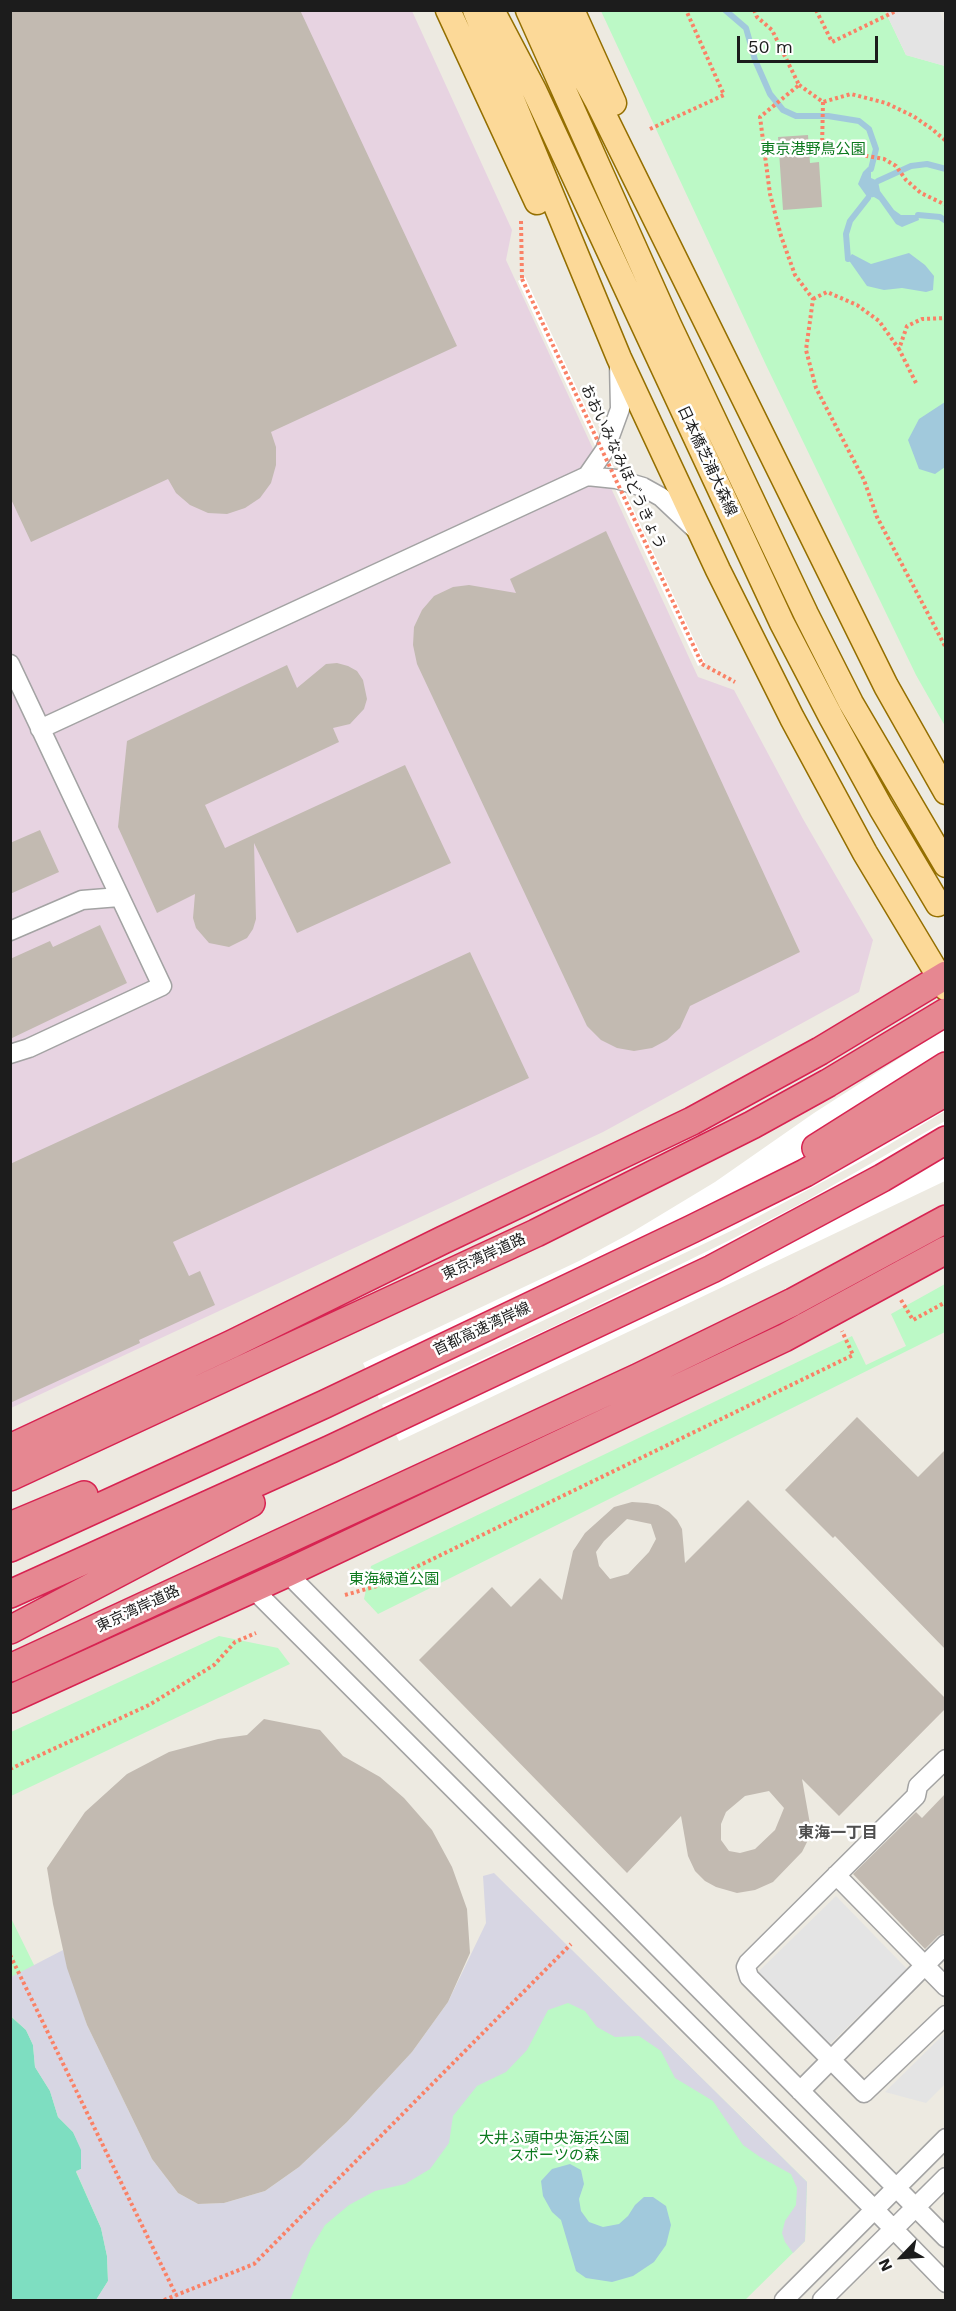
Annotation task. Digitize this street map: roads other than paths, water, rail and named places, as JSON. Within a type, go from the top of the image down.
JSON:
[{"type":"highway","points":[[10,1448],[232,1344],[692,1121],[943,981]]},
{"type":"highway","name":"東京湾岸道路","points":[[10,1477],[536,1233],[752,1125],[838,1077],[945,1012]]},
{"type":"highway","points":[[692,1229],[945,1066]]},
{"type":"highway","name":"首都高速湾岸線","points":[[10,1548],[325,1404],[692,1229],[805,1173],[945,1092]]},
{"type":"highway","points":[[712,1269],[882,1178],[945,1140]]},
{"type":"highway","points":[[16,1592],[331,1449],[712,1269],[896,1186],[945,1161]]},
{"type":"highway","name":"東京湾岸道路","points":[[10,1668],[639,1377],[793,1302],[945,1219]]},
{"type":"highway","points":[[10,1699],[287,1573],[784,1338],[945,1250]]},
{"type":"highway","points":[[10,1526],[284,1411],[325,1404]]},
{"type":"highway","points":[[20,1625],[292,1482],[331,1449]]},
{"type":"main road","points":[[448,10],[550,231],[619,358]]},
{"type":"main road","points":[[475,10],[619,358],[703,538],[792,718],[865,853],[943,981]]},
{"type":"main road","name":"日本橋芝浦大森線","points":[[492,10],[534,90],[782,623],[842,737],[938,904]]},
{"type":"main road","name":"日本橋芝浦大森線","points":[[528,10],[674,336],[806,614],[851,703],[945,865]]},
{"type":"main road","points":[[547,10],[597,101],[886,687],[945,792]]},
{"type":"main road","points":[[572,10],[655,192],[698,304]]},
{"type":"street","points":[[587,476],[604,450],[620,409],[619,358]]},
{"type":"street","points":[[40,729],[587,476],[616,479],[643,487],[661,497],[703,538]]},
{"type":"street","points":[[10,664],[162,986],[29,1048],[10,1054]]},
{"type":"street","points":[[10,931],[82,900],[119,897]]},
{"type":"street","points":[[287,1573],[945,2238]]},
{"type":"street","points":[[252,1588],[894,2229],[945,2283]]},
{"type":"street","points":[[945,1759],[918,1786],[916,1796],[748,1962],[746,1967],[749,1977],[864,2093],[945,2015]]},
{"type":"street","points":[[836,1875],[945,1987]]},
{"type":"street","points":[[800,2091],[945,1944]]},
{"type":"street","points":[[783,2301],[945,2138]]},
{"type":"street","points":[[822,2301],[945,2177]]},
{"type":"water","points":[[868,167],[871,169],[871,178],[878,181],[880,191],[894,210],[901,215],[918,215],[919,220],[902,227],[896,224],[879,200],[874,197],[868,198],[858,184]]},
{"type":"water","points":[[909,253],[925,265],[934,276],[933,290],[926,292],[902,288],[884,290],[867,286],[848,259],[852,254],[871,264]]},
{"type":"water","points":[[945,402],[945,467],[935,474],[919,469],[908,440],[919,419]]},
{"type":"water","points":[[570,2164],[581,2170],[584,2184],[579,2199],[581,2211],[589,2222],[603,2227],[619,2224],[644,2197],[653,2197],[666,2206],[671,2225],[666,2245],[654,2262],[633,2276],[612,2282],[586,2278],[576,2271],[561,2220],[552,2212],[543,2196],[541,2181],[552,2169]]},
{"type":"waterway","points":[[725,10],[746,28],[755,60],[770,94],[783,110],[796,116],[828,116],[859,121],[869,129],[876,149],[871,169]]},
{"type":"waterway","points":[[878,181],[911,166],[927,164],[946,169]]},
{"type":"waterway","points":[[848,259],[846,234],[850,221],[868,198]]},
{"type":"waterway","points":[[918,215],[940,217],[946,221]]},
{"type":"district","name":"東海一丁目","points":[[838,1833]]},
{"type":"park label","name":"東京港野鳥公園","points":[[813,150]]},
{"type":"park label","name":"東海緑道公園","points":[[394,1580]]},
{"type":"park label","name":"大井ふ頭中央海浜公園 スポーツの森","points":[[554,2148]]}]
